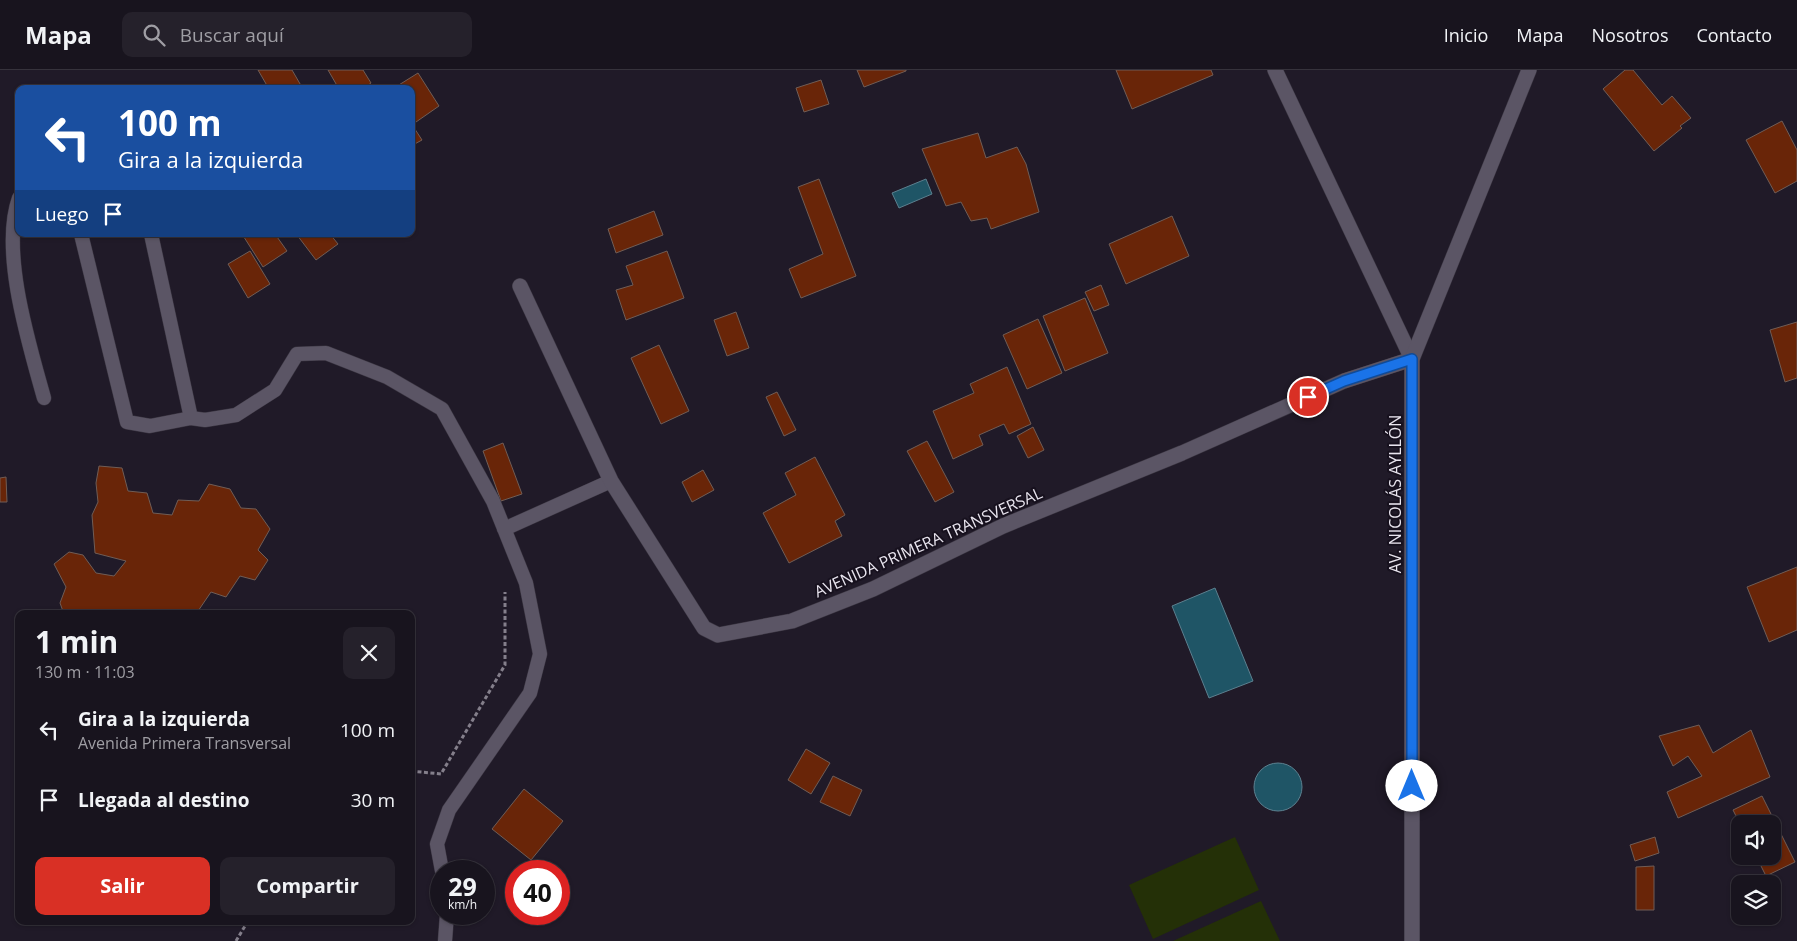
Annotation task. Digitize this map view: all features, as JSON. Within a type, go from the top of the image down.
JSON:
[{"type":"street","points":[[1275,70],[1412,359]]},
{"type":"street","name":"AV. NICOLÁS AYLLÓN","points":[[1412,941],[1412,359],[1529,70]]},
{"type":"street","name":"AVENIDA PRIMERA TRANSVERSAL","points":[[520,286],[611,481],[704,628],[718,635],[792,621],[873,589],[1003,526],[1182,453],[1344,381],[1412,359]]},
{"type":"lane","points":[[15,207],[12,213],[10,276],[44,398]]},
{"type":"lane","points":[[83,237],[127,422],[150,426],[191,418],[205,420],[236,415],[276,390],[297,354],[326,353],[388,377],[442,410],[493,501],[526,583],[540,654],[530,693],[448,810],[437,844],[440,860]]},
{"type":"lane","points":[[152,237],[191,418]]},
{"type":"lane","points":[[504,529],[611,481]]},
{"type":"lane","points":[[445,941],[446,925]]},
{"type":"path","points":[[415,771],[441,774],[506,665],[505,587]]},
{"type":"path","points":[[236,941],[246,925]]},
{"type":"green space","points":[[1235,837],[1259,890],[1153,939],[1129,885]]},
{"type":"green space","points":[[1261,901],[1280,941],[1173,941]]},
{"type":"water","points":[[926,179],[932,194],[899,208],[892,193]]},
{"type":"water","points":[[1215,588],[1253,681],[1209,698],[1172,606]]},
{"type":"water","points":[[1278,763],[1287,765],[1295,770],[1300,778],[1302,787],[1300,796],[1295,804],[1287,809],[1278,811],[1269,809],[1261,804],[1256,796],[1254,787],[1256,778],[1261,770],[1269,765]]},
{"type":"building","points":[[258,70],[292,70],[301,85],[267,85]]},
{"type":"building","points":[[328,70],[363,70],[371,83],[368,85],[337,85]]},
{"type":"building","points":[[857,70],[906,70],[906,71],[864,87]]},
{"type":"building","points":[[1116,70],[1211,70],[1213,75],[1132,109]]},
{"type":"building","points":[[1625,70],[1633,70],[1662,105],[1672,96],[1691,118],[1654,151],[1603,89]]},
{"type":"building","points":[[418,73],[439,106],[416,122],[415,85],[399,85]]},
{"type":"building","points":[[821,80],[829,104],[804,112],[796,88]]},
{"type":"building","points":[[1782,121],[1797,150],[1797,181],[1775,193],[1746,140]]},
{"type":"building","points":[[415,129],[422,140],[415,144]]},
{"type":"building","points":[[978,133],[986,158],[1017,147],[1026,164],[1039,212],[991,229],[987,218],[971,221],[961,202],[946,206],[922,149]]},
{"type":"building","points":[[819,179],[856,276],[801,298],[789,269],[823,254],[798,187]]},
{"type":"building","points":[[654,211],[663,235],[616,253],[608,229]]},
{"type":"building","points":[[1172,216],[1189,256],[1126,284],[1109,244]]},
{"type":"building","points":[[244,237],[277,237],[287,251],[263,267]]},
{"type":"building","points":[[299,237],[332,237],[338,244],[316,260]]},
{"type":"building","points":[[250,251],[270,284],[248,298],[228,264]]},
{"type":"building","points":[[667,251],[684,298],[626,320],[616,290],[633,285],[626,266]]},
{"type":"building","points":[[1101,285],[1109,305],[1094,311],[1085,292]]},
{"type":"building","points":[[1085,298],[1108,353],[1065,371],[1043,316]]},
{"type":"building","points":[[736,312],[749,348],[727,356],[714,320]]},
{"type":"building","points":[[1038,319],[1062,373],[1027,389],[1003,335]]},
{"type":"building","points":[[1797,322],[1797,378],[1785,382],[1770,330]]},
{"type":"building","points":[[659,345],[689,411],[661,424],[631,358]]},
{"type":"building","points":[[1007,367],[1031,424],[1009,434],[1004,424],[979,435],[983,445],[953,459],[933,411],[974,393],[970,384]]},
{"type":"building","points":[[777,392],[796,430],[784,436],[766,397]]},
{"type":"building","points":[[1033,427],[1044,450],[1028,458],[1017,436]]},
{"type":"building","points":[[927,441],[954,492],[935,502],[907,451]]},
{"type":"building","points":[[503,443],[522,494],[501,501],[483,451]]},
{"type":"building","points":[[815,457],[845,515],[835,521],[842,536],[789,563],[763,513],[796,495],[785,473]]},
{"type":"building","points":[[99,466],[122,468],[128,491],[147,493],[153,513],[172,515],[178,500],[199,501],[209,484],[230,489],[241,508],[256,509],[270,529],[258,550],[268,560],[255,580],[240,576],[226,597],[211,592],[199,610],[63,610],[60,603],[66,587],[54,564],[69,552],[83,555],[96,573],[114,576],[126,561],[95,553],[92,515],[98,502],[96,483]]},
{"type":"building","points":[[703,470],[714,490],[692,502],[682,482]]},
{"type":"building","points":[[6,477],[7,502],[0,502],[0,478]]},
{"type":"building","points":[[1797,567],[1797,630],[1769,642],[1747,587]]},
{"type":"building","points":[[1699,725],[1713,753],[1751,730],[1770,777],[1678,818],[1667,792],[1702,776],[1688,756],[1673,766],[1659,736]]},
{"type":"building","points":[[806,749],[830,763],[811,794],[788,780]]},
{"type":"building","points":[[833,776],[862,790],[850,816],[820,802]]},
{"type":"building","points":[[524,789],[563,821],[531,860],[492,829]]},
{"type":"building","points":[[1762,796],[1772,815],[1736,815],[1733,810]]},
{"type":"building","points":[[1781,834],[1795,862],[1766,875],[1760,865],[1781,865]]},
{"type":"building","points":[[1655,837],[1659,853],[1635,861],[1630,845]]},
{"type":"building","points":[[1654,866],[1654,910],[1636,910],[1636,867]]},
{"type":"route","points":[[1308,397],[1344,381],[1412,359],[1412,786]]}]
